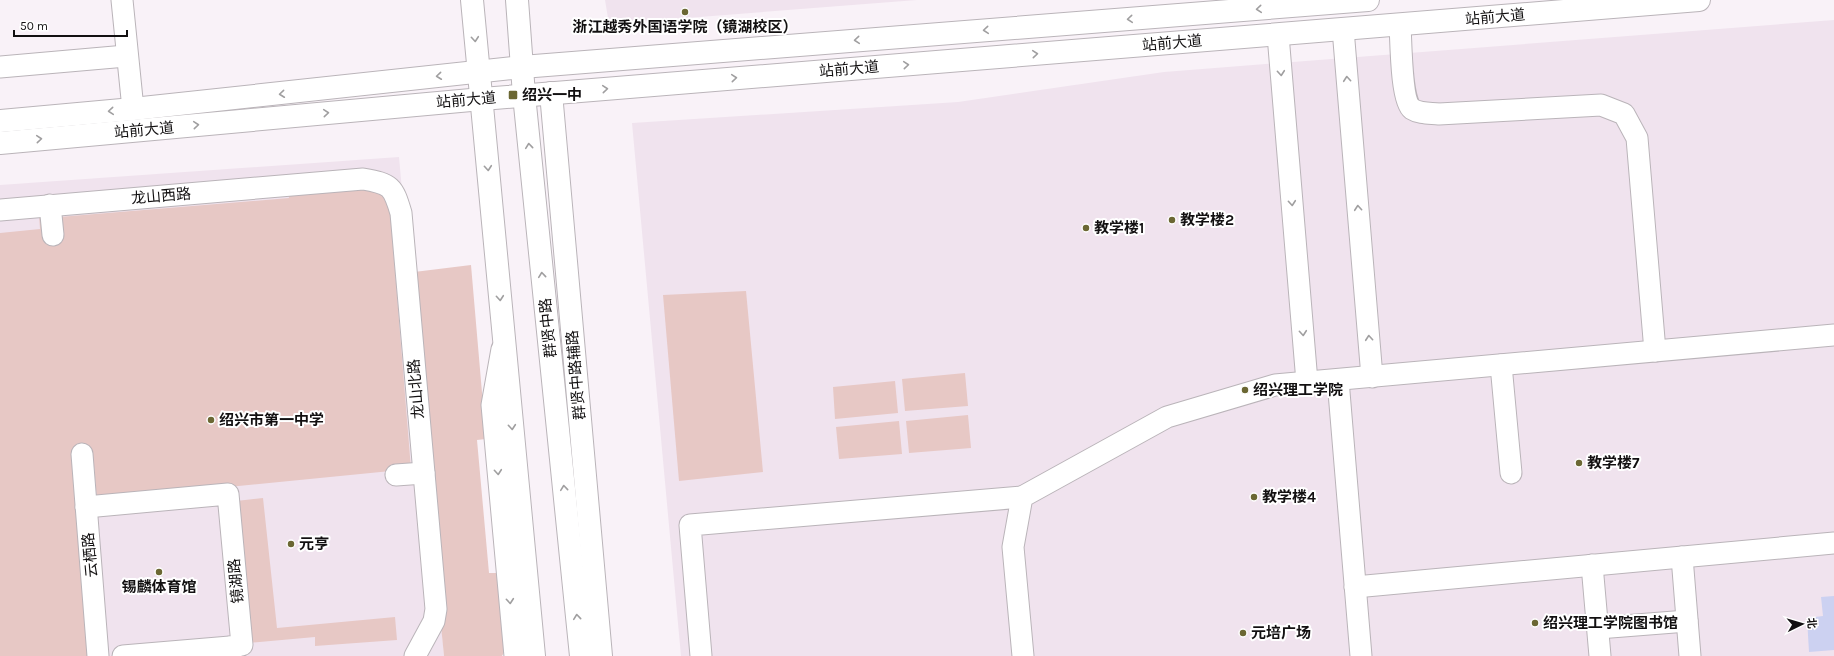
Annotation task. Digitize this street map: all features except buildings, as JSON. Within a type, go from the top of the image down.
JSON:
[{"type":"main road","points":[[472,0],[534,656]]},
{"type":"main road","name":"群贤中路","points":[[517,0],[524,95],[581,656]]},
{"type":"main road","name":"站前大道","points":[[0,121],[133,109],[522,67],[1368,0]]},
{"type":"main road","name":"站前大道","points":[[0,143],[524,95],[1699,0]]},
{"type":"main road","name":"群贤中路辅路","points":[[551,93],[601,656]]},
{"type":"street","points":[[122,0],[126,56],[133,109]]},
{"type":"street","points":[[1400,25],[1405,97],[1411,108],[1419,112],[1439,114],[1600,105],[1624,114],[1637,138],[1655,351]]},
{"type":"street","points":[[1343,29],[1372,377]]},
{"type":"street","points":[[1278,35],[1307,382]]},
{"type":"street","points":[[0,67],[126,56]]},
{"type":"street","name":"龙山北路","points":[[323,182],[363,179],[382,183],[395,193],[401,213],[436,609],[434,621],[414,656]]},
{"type":"street","name":"龙山西路","points":[[0,210],[323,182]]},
{"type":"street","points":[[50,205],[53,235]]},
{"type":"street","points":[[701,656],[690,525],[1022,497],[1167,417],[1274,385],[1834,335]]},
{"type":"street","points":[[504,336],[492,404],[515,656]]},
{"type":"street","points":[[1501,365],[1511,473]]},
{"type":"street","points":[[1338,380],[1361,656]]},
{"type":"street","name":"云栖路","points":[[82,454],[98,656]]},
{"type":"street","points":[[396,476],[424,473]]},
{"type":"street","name":"镜湖路","points":[[86,507],[228,494],[242,645],[230,651]]},
{"type":"street","points":[[1022,497],[1013,547],[1023,656]]},
{"type":"street","points":[[1355,587],[1834,543]]},
{"type":"street","points":[[1682,557],[1690,656]]},
{"type":"street","points":[[1592,565],[1600,656]]},
{"type":"street","points":[[1598,628],[1687,621]]},
{"type":"street","points":[[123,656],[230,651]]},
{"type":"shaded area","name":"浙江越秀外国语学院（镜湖校区）","points":[[605,0],[917,0],[609,24]]},
{"type":"shaded area","name":"绍兴理工学院","points":[[1834,20],[1834,656],[681,656],[632,123],[958,102],[1164,72]]},
{"type":"shaded area","name":"绍兴市第一中学","points":[[399,157],[444,656],[0,656],[0,185]]},
{"type":"shaded area","name":"绍兴市第一中学","points":[[374,189],[388,199],[390,209],[411,469],[97,500],[93,455],[82,454],[91,656],[0,656],[0,233],[40,229],[39,215],[59,217],[289,198],[288,193],[324,190]]},
{"type":"shaded area","points":[[471,265],[486,439],[477,440],[489,573],[499,573],[507,647],[502,656],[444,656],[406,273]]},
{"type":"shaded area","points":[[746,291],[763,472],[679,481],[663,295]]},
{"type":"shaded area","points":[[965,373],[968,406],[905,411],[902,379]]},
{"type":"shaded area","points":[[895,381],[898,413],[835,419],[833,387]]},
{"type":"shaded area","points":[[968,415],[971,448],[909,453],[906,421]]},
{"type":"shaded area","points":[[899,421],[902,454],[839,459],[836,427]]},
{"type":"shaded area","points":[[263,498],[277,628],[395,617],[397,640],[315,646],[315,637],[248,643],[236,501]]},
{"type":"water","points":[[1834,596],[1834,650],[1809,652],[1807,618],[1823,616],[1821,597]]},
{"type":"place","name":"浙江越秀外国语学院（镜湖校区）","points":[[685,12]]},
{"type":"place","name":"绍兴一中","points":[[513,95]]},
{"type":"place","name":"教学楼2","points":[[1172,220]]},
{"type":"place","name":"教学楼1","points":[[1086,228]]},
{"type":"place","name":"绍兴理工学院","points":[[1245,390]]},
{"type":"place","name":"绍兴市第一中学","points":[[211,420]]},
{"type":"place","name":"教学楼7","points":[[1579,463]]},
{"type":"place","name":"教学楼4","points":[[1254,497]]},
{"type":"place","name":"元亨","points":[[291,544]]},
{"type":"place","name":"锡麟体育馆","points":[[159,572]]},
{"type":"place","name":"绍兴理工学院图书馆","points":[[1535,623]]},
{"type":"place","name":"元培广场","points":[[1243,633]]}]
